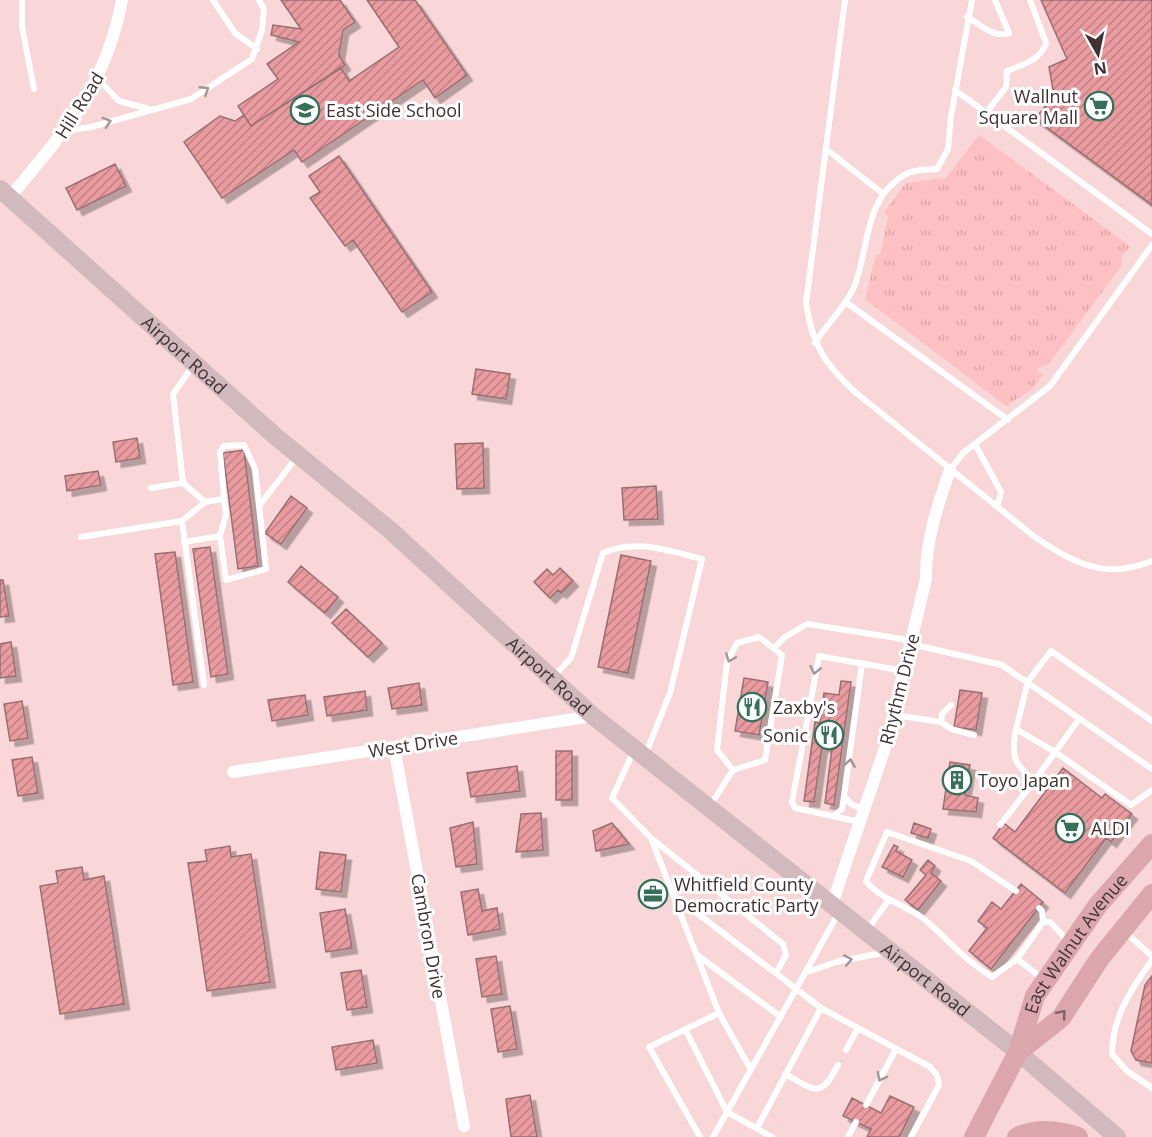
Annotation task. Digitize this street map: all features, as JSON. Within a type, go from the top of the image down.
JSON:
[{"type":"main road","name":"East Walnut Avenue","points":[[974,1137],[1018,1052],[1035,996],[1098,905],[1152,844]]},
{"type":"main road","name":"East Walnut Avenue","points":[[1018,1052],[1061,1017],[1122,929],[1152,894]]},
{"type":"main road","points":[[1017,1137],[1036,1131],[1055,1131],[1078,1137]]},
{"type":"street","name":"Hill Road","points":[[5,193],[63,131],[98,78],[115,36],[122,0]]},
{"type":"street","name":"Airport Road","points":[[5,193],[299,455],[390,530],[593,716],[1018,1052],[1117,1137]]},
{"type":"street","name":"Rhythm Drive","points":[[836,907],[894,716],[926,579],[926,563],[939,503],[950,470]]},
{"type":"street","name":"West Drive","points":[[233,772],[593,716]]},
{"type":"street","name":"Cambron Drive","points":[[394,747],[464,1126]]},
{"type":"lane","points":[[22,0],[22,27],[34,89]]},
{"type":"lane","points":[[213,0],[235,33],[257,49]]},
{"type":"lane","points":[[63,131],[91,128],[150,109],[191,99],[252,59],[257,49],[264,9],[259,0]]},
{"type":"lane","points":[[845,0],[806,303],[816,343],[829,368],[950,470],[1036,538],[1067,558],[1082,564],[1124,570],[1152,561]]},
{"type":"lane","points":[[816,343],[823,330],[847,303],[855,284],[872,214],[882,193],[907,172],[937,169],[948,149],[972,0]]},
{"type":"lane","points":[[968,17],[994,33],[1003,36],[1009,33],[995,0]]},
{"type":"lane","points":[[986,113],[1006,87],[1007,71],[1036,58],[1044,50],[1046,43],[1030,0]]},
{"type":"lane","points":[[98,78],[119,101],[150,109]]},
{"type":"lane","points":[[956,90],[1152,234]]},
{"type":"lane","points":[[826,149],[882,193]]},
{"type":"lane","points":[[950,470],[963,453],[1050,386],[1152,245]]},
{"type":"lane","points":[[847,303],[1008,420]]},
{"type":"lane","points":[[195,363],[172,394],[183,483],[205,502]]},
{"type":"lane","points":[[975,444],[1001,492],[997,507]]},
{"type":"lane","points":[[224,446],[244,446],[255,469],[266,569],[226,580],[220,536],[226,514],[224,499],[220,452],[224,446]]},
{"type":"lane","points":[[259,506],[299,455]]},
{"type":"lane","points":[[151,488],[183,483]]},
{"type":"lane","points":[[81,537],[182,521],[205,502],[224,499]]},
{"type":"lane","points":[[182,521],[204,684]]},
{"type":"lane","points":[[184,542],[220,536]]},
{"type":"lane","points":[[551,679],[571,658],[603,553],[628,545],[661,549],[702,560],[670,693],[639,753],[612,798],[651,838],[783,944],[786,955],[776,974]]},
{"type":"lane","points":[[774,648],[785,637],[807,624],[903,639],[911,644],[1002,665],[1152,769]]},
{"type":"lane","points":[[710,807],[733,770],[765,760],[782,655],[759,637],[737,643],[727,662],[717,750],[733,770]]},
{"type":"lane","points":[[1035,780],[1020,770],[1012,750],[1028,681],[1051,651],[1152,721]]},
{"type":"lane","points":[[863,816],[835,815],[795,808],[792,802],[819,656],[904,671]]},
{"type":"lane","points":[[835,815],[842,809],[862,663]]},
{"type":"lane","points":[[941,722],[942,714],[951,705]]},
{"type":"lane","points":[[894,716],[941,722],[951,729],[974,735]]},
{"type":"lane","points":[[1000,825],[1079,718]]},
{"type":"lane","points":[[1016,729],[1055,752],[1131,805],[1152,790]]},
{"type":"lane","points":[[844,796],[863,816]]},
{"type":"lane","points":[[1016,891],[971,861],[886,832],[866,880],[888,901],[923,918],[949,945],[992,977],[1017,959],[1043,922]]},
{"type":"lane","points":[[651,838],[719,1013],[751,1070]]},
{"type":"lane","points":[[674,896],[821,1008],[930,1067],[937,1075],[939,1085],[911,1137]]},
{"type":"lane","points":[[866,932],[888,901]]},
{"type":"lane","points":[[713,1137],[806,973],[836,907]]},
{"type":"lane","points":[[1039,908],[1043,922]]},
{"type":"lane","points":[[1043,922],[1050,922],[1070,943]]},
{"type":"lane","points":[[1122,929],[1152,958],[1119,1012],[1112,1054],[1127,1071],[1152,1088]]},
{"type":"lane","points":[[806,973],[836,962],[891,951]]},
{"type":"lane","points":[[696,954],[781,1017]]},
{"type":"lane","points":[[1017,959],[1045,981]]},
{"type":"lane","points":[[757,1128],[821,1008]]},
{"type":"lane","points":[[700,1137],[650,1047],[719,1013]]},
{"type":"lane","points":[[846,1050],[858,1028]]},
{"type":"lane","points":[[685,1029],[727,1112],[772,1137]]},
{"type":"lane","points":[[866,1105],[896,1049]]},
{"type":"lane","points":[[785,1074],[811,1088],[822,1089],[828,1085],[838,1065]]},
{"type":"lane","points":[[848,1137],[856,1122]]},
{"type":"green space","points":[[979,135],[1130,246],[1122,256],[1122,265],[1049,364],[1038,368],[1037,373],[1044,373],[1032,389],[1006,406],[865,299],[876,254],[880,256],[888,216],[884,212],[906,183],[940,178],[944,180]]},
{"type":"building","points":[[281,0],[340,0],[355,22],[343,30],[339,55],[345,65],[251,126],[238,106],[278,79],[267,64],[299,42],[271,35],[273,25],[301,29]]},
{"type":"building","points":[[367,0],[415,0],[467,75],[435,98],[423,80],[302,162],[294,150],[222,198],[184,142],[220,116],[235,121],[244,115],[251,126],[341,68],[349,81],[399,47]]},
{"type":"building","name":"Wallnut Square Mall","points":[[1041,0],[1152,0],[1152,205],[1035,119],[1054,95],[1049,67],[1067,59]]},
{"type":"building","points":[[339,156],[432,292],[402,312],[353,240],[345,246],[310,198],[320,192],[309,176]]},
{"type":"building","points":[[115,164],[126,186],[77,210],[66,188]]},
{"type":"building","points":[[476,369],[510,374],[506,399],[472,394]]},
{"type":"building","points":[[137,438],[140,458],[116,462],[113,442]]},
{"type":"building","points":[[483,443],[484,488],[457,489],[455,444]]},
{"type":"building","points":[[244,450],[258,566],[238,569],[223,453]]},
{"type":"building","points":[[98,471],[101,485],[67,491],[65,476]]},
{"type":"building","points":[[656,486],[658,519],[624,520],[622,488]]},
{"type":"building","points":[[291,496],[307,508],[281,544],[265,533]]},
{"type":"building","points":[[210,547],[228,674],[211,677],[193,549]]},
{"type":"building","points":[[175,552],[193,682],[173,685],[155,554]]},
{"type":"building","points":[[621,555],[651,561],[628,673],[598,667]]},
{"type":"building","points":[[301,566],[338,597],[325,613],[288,582]]},
{"type":"building","points":[[560,568],[573,581],[561,593],[558,590],[550,598],[534,582],[547,569],[553,575]]},
{"type":"building","points":[[0,580],[3,580],[9,616],[0,617]]},
{"type":"building","points":[[346,609],[382,643],[368,657],[332,623]]},
{"type":"building","points":[[11,642],[16,676],[0,678],[0,644]]},
{"type":"building","name":"Zaxby's","points":[[744,678],[768,682],[759,735],[735,731]]},
{"type":"building","name":"Sonic","points":[[841,681],[851,682],[834,805],[825,803],[832,748],[822,746],[814,802],[804,801],[815,722],[820,723],[824,693],[839,695]]},
{"type":"building","points":[[419,683],[422,705],[392,709],[388,688]]},
{"type":"building","points":[[960,690],[982,693],[976,730],[954,727]]},
{"type":"building","points":[[365,691],[367,710],[327,716],[324,697]]},
{"type":"building","points":[[305,695],[308,715],[272,721],[268,700]]},
{"type":"building","points":[[22,701],[28,738],[10,741],[4,704]]},
{"type":"building","points":[[556,751],[572,751],[572,800],[556,800]]},
{"type":"building","points":[[32,757],[38,793],[18,796],[12,760]]},
{"type":"building","name":"Toyo Japan","points":[[950,762],[970,765],[965,795],[978,798],[976,812],[943,809]]},
{"type":"building","points":[[517,766],[520,791],[471,797],[467,773]]},
{"type":"building","name":"ALDI","points":[[1063,768],[1102,798],[1105,794],[1132,814],[1111,842],[1106,838],[1065,893],[993,838],[1004,823],[1015,832]]},
{"type":"building","points":[[541,813],[543,850],[516,852],[521,814]]},
{"type":"building","points":[[473,822],[477,864],[456,867],[450,828]]},
{"type":"building","points":[[612,823],[629,844],[596,851],[593,831]]},
{"type":"building","points":[[914,823],[931,829],[928,838],[911,833]]},
{"type":"building","points":[[894,845],[898,847],[896,851],[912,860],[903,877],[882,867]]},
{"type":"building","points":[[230,846],[231,857],[251,854],[270,982],[207,991],[188,863],[207,861],[205,850]]},
{"type":"building","points":[[320,852],[346,855],[341,892],[316,889]]},
{"type":"building","points":[[928,860],[935,866],[931,873],[941,881],[918,910],[905,900],[926,875],[920,870]]},
{"type":"building","points":[[82,867],[84,880],[104,876],[124,1004],[60,1014],[40,886],[58,883],[56,871]]},
{"type":"building","points":[[1021,884],[1043,902],[991,969],[969,951],[987,928],[978,921],[992,902],[1001,909]]},
{"type":"building","points":[[478,889],[482,911],[497,908],[500,929],[468,935],[461,892]]},
{"type":"building","points":[[345,909],[352,948],[326,952],[320,913]]},
{"type":"building","points":[[496,956],[502,994],[482,997],[476,959]]},
{"type":"building","points":[[361,970],[367,1007],[347,1010],[341,973]]},
{"type":"building","points":[[1152,976],[1152,1063],[1136,1060],[1131,1051],[1145,985]]},
{"type":"building","points":[[510,1006],[517,1049],[498,1052],[491,1009]]},
{"type":"building","points":[[373,1040],[377,1063],[336,1070],[332,1047]]},
{"type":"building","points":[[530,1095],[537,1137],[511,1137],[506,1099]]},
{"type":"building","points":[[890,1096],[914,1107],[899,1137],[867,1137],[871,1129],[843,1116],[852,1098],[881,1113]]},
{"type":"place","name":"Wallnut Square Mall","points":[[1099,106]]},
{"type":"place","name":"East Side School","points":[[305,110]]},
{"type":"place","name":"Zaxby's","points":[[752,707]]},
{"type":"place","name":"Sonic","points":[[829,735]]},
{"type":"place","name":"Toyo Japan","points":[[957,780]]},
{"type":"place","name":"ALDI","points":[[1070,828]]},
{"type":"place","name":"Whitfield County Democratic Party","points":[[653,894]]}]
